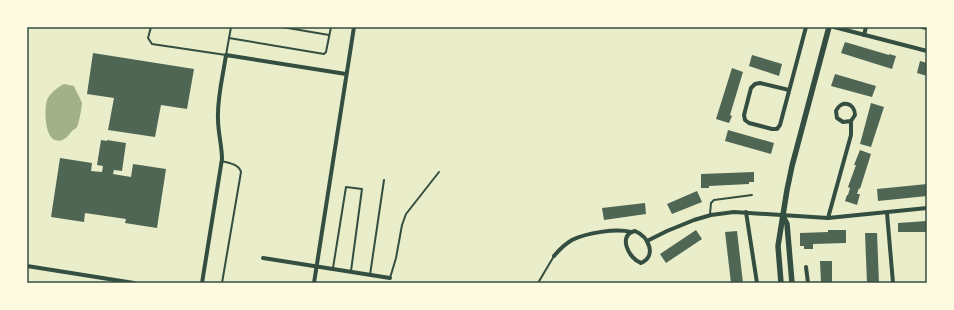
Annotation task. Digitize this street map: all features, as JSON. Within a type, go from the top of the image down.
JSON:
[{"type":"main road","points":[[781,283],[778,246],[792,166],[829,27]]},
{"type":"main road","points":[[783,216],[787,224],[792,283]]},
{"type":"street","points":[[314,283],[354,27]]},
{"type":"street","points":[[790,90],[760,83],[755,84],[751,88],[744,115],[746,120],[749,123],[772,129],[777,129],[780,126],[790,90],[806,27]]},
{"type":"street","points":[[834,27],[927,51]]},
{"type":"street","points":[[864,35],[866,27]]},
{"type":"street","points":[[922,27],[927,28]]},
{"type":"street","points":[[202,283],[222,161],[218,105],[226,55],[346,74]]},
{"type":"street","points":[[828,218],[851,135],[851,121],[855,115],[854,108],[848,104],[840,105],[836,111],[837,118],[843,122],[851,121]]},
{"type":"street","points":[[647,241],[694,220],[711,215],[746,212],[783,216],[828,218],[927,208]]},
{"type":"street","points":[[746,212],[757,283]]},
{"type":"street","points":[[887,213],[893,283]]},
{"type":"street","points":[[554,256],[559,249],[579,237],[623,230],[631,232],[635,231],[647,241],[650,249],[649,256],[646,261],[641,263],[636,262],[626,246],[625,241],[631,232]]},
{"type":"street","points":[[262,258],[390,278]]},
{"type":"street","points":[[27,266],[134,283]]},
{"type":"street","points":[[806,267],[808,283]]},
{"type":"lane","points":[[152,27],[148,38],[152,44],[226,55],[231,27]]},
{"type":"lane","points":[[282,27],[329,35]]},
{"type":"lane","points":[[229,38],[324,54],[326,52],[331,27]]},
{"type":"lane","points":[[222,161],[237,165],[241,172],[222,283]]},
{"type":"lane","points":[[390,278],[396,258],[402,225],[406,214],[439,172]]},
{"type":"lane","points":[[370,275],[384,180]]},
{"type":"lane","points":[[333,269],[346,187],[362,189],[350,272]]},
{"type":"lane","points":[[711,215],[711,203],[714,200],[752,195]]},
{"type":"lane","points":[[538,283],[554,256]]},
{"type":"shaded area","points":[[64,84],[74,86],[82,105],[77,128],[65,138],[58,141],[52,138],[47,128],[46,104],[48,97]]},
{"type":"building","points":[[845,42],[896,56],[892,69],[841,53]]},
{"type":"building","points":[[93,53],[194,69],[187,109],[161,105],[155,137],[108,130],[114,98],[87,94]]},
{"type":"building","points":[[752,55],[782,64],[779,76],[749,66]]},
{"type":"building","points":[[920,61],[927,63],[927,76],[917,73]]},
{"type":"building","points":[[732,68],[743,72],[729,123],[716,119]]},
{"type":"building","points":[[835,74],[876,86],[872,97],[831,86]]},
{"type":"building","points":[[871,103],[884,107],[871,147],[860,144]]},
{"type":"building","points":[[728,130],[774,143],[771,154],[725,141]]},
{"type":"building","points":[[101,140],[126,143],[122,171],[114,170],[113,174],[131,177],[133,164],[166,169],[157,228],[125,223],[126,219],[85,213],[84,222],[51,217],[60,158],[92,163],[91,171],[102,172],[103,166],[97,165]]},
{"type":"building","points":[[860,150],[871,154],[857,194],[860,194],[857,205],[845,201],[850,188],[848,187],[856,165],[854,165]]},
{"type":"building","points":[[754,172],[754,182],[749,182],[749,184],[709,186],[709,188],[701,188],[701,174]]},
{"type":"building","points":[[927,184],[927,196],[878,201],[877,189]]},
{"type":"building","points":[[697,191],[702,202],[672,214],[667,204]]},
{"type":"building","points":[[645,203],[646,214],[604,220],[602,208]]},
{"type":"building","points":[[927,221],[927,232],[898,232],[898,223]]},
{"type":"building","points":[[696,230],[702,239],[666,263],[660,254]]},
{"type":"building","points":[[828,230],[846,230],[846,243],[813,244],[813,249],[804,249],[804,246],[800,246],[800,233],[828,232]]},
{"type":"building","points":[[737,231],[743,283],[731,283],[725,232]]},
{"type":"building","points":[[865,233],[877,233],[879,283],[867,283]]},
{"type":"building","points":[[820,261],[832,261],[832,283],[821,283]]}]
